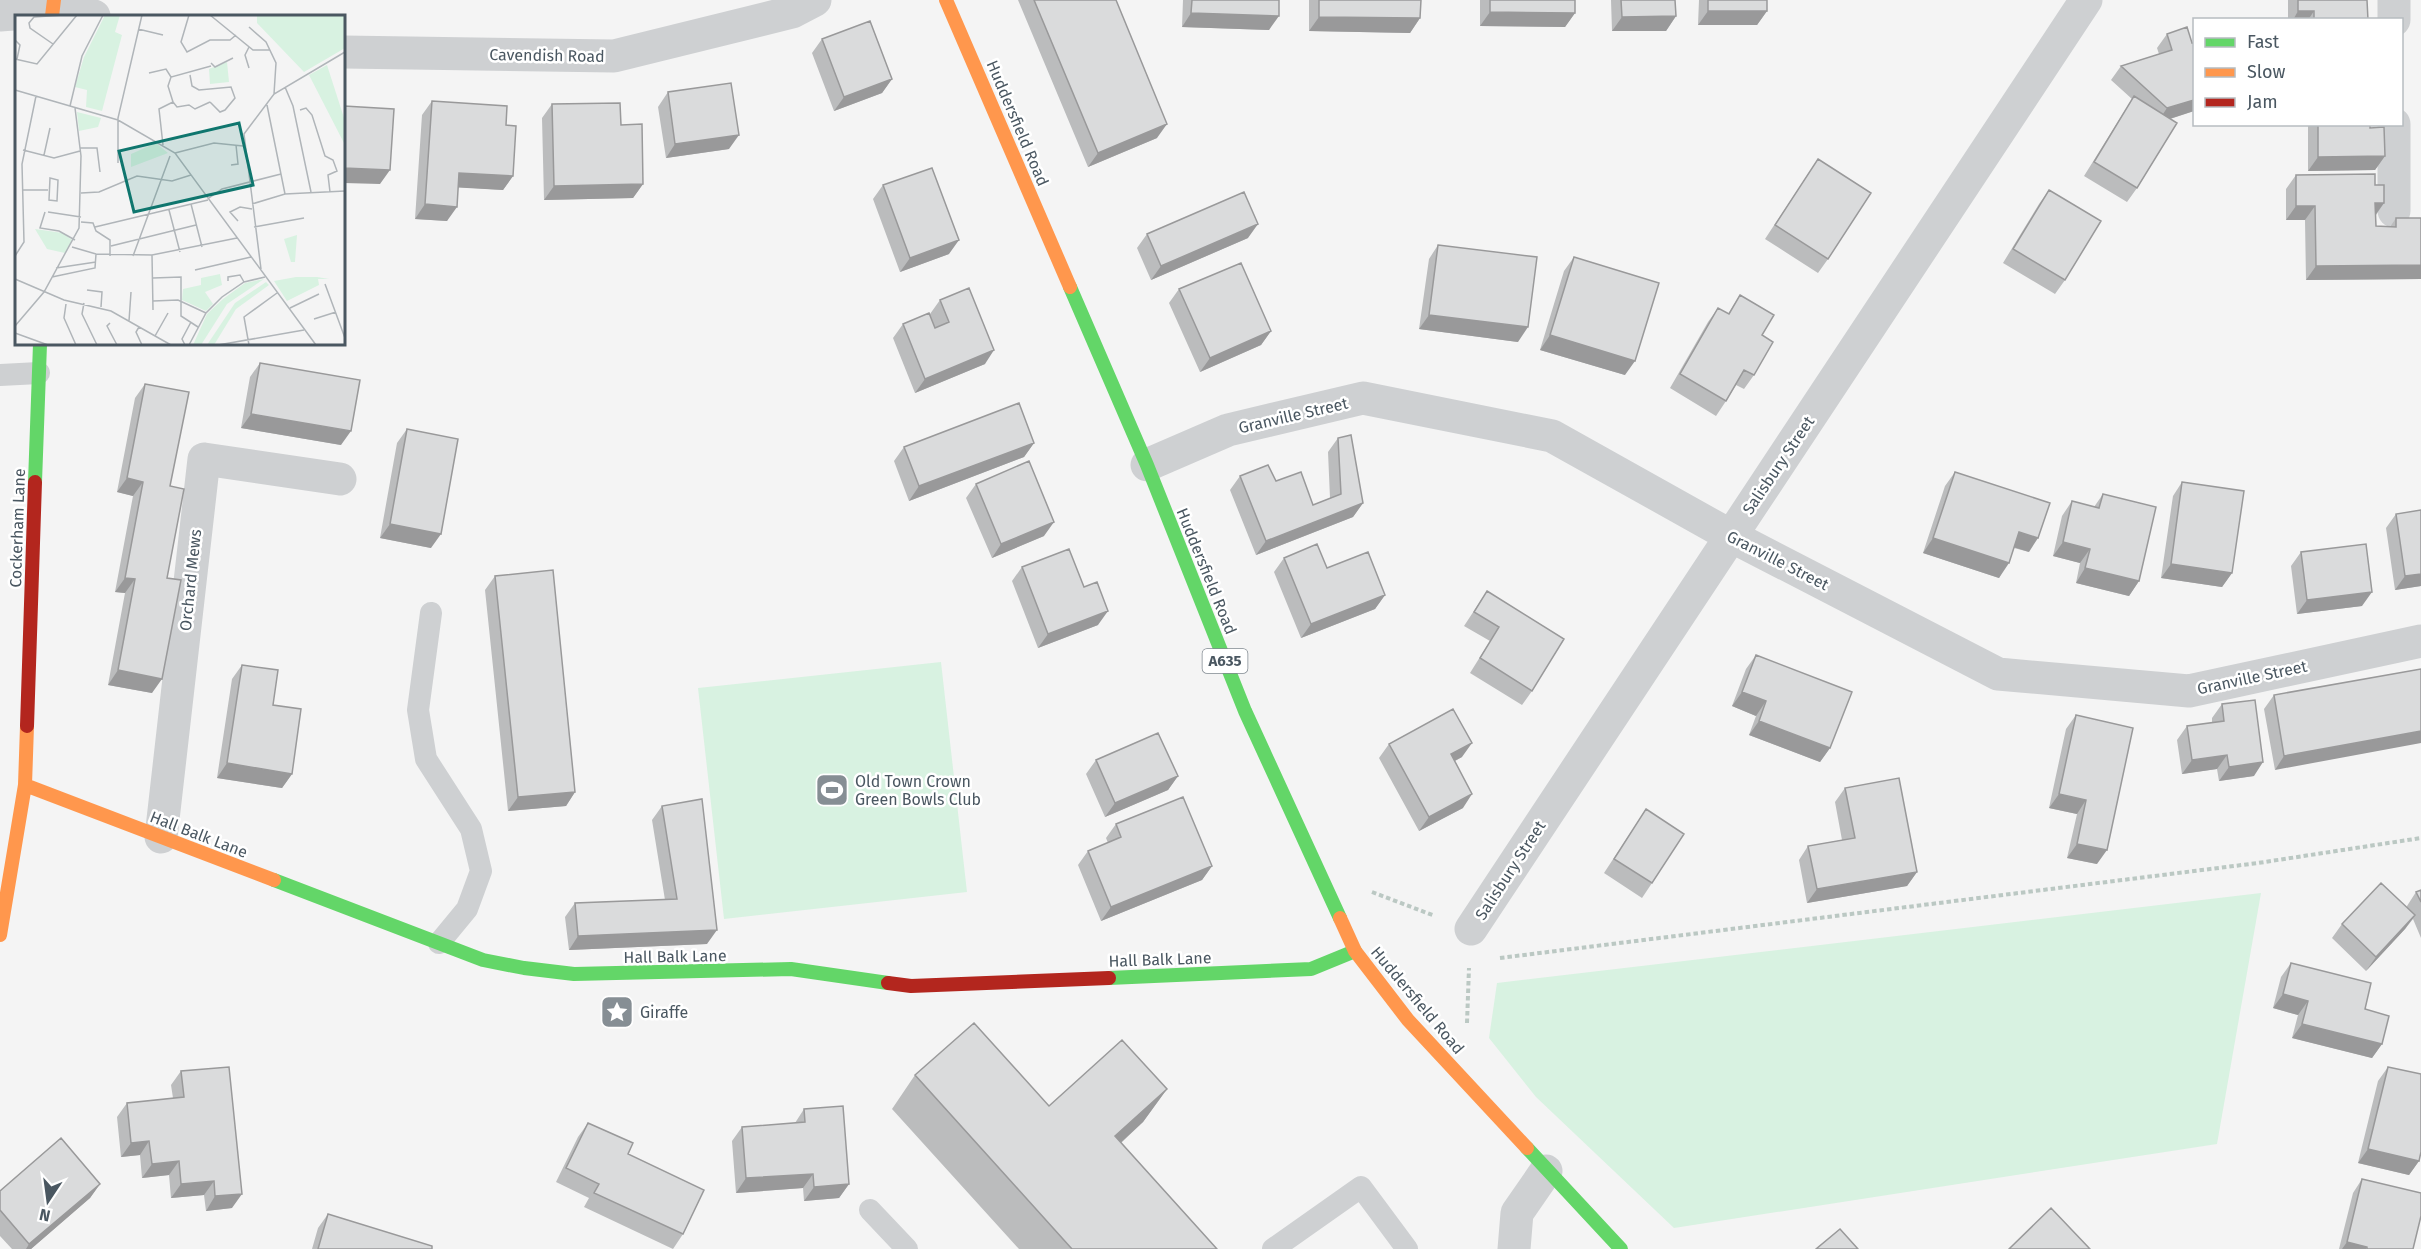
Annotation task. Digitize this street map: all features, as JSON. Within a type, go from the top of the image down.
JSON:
[{"type":"main road","name":"Huddersfield Road","points":[[946,0],[1147,465],[1245,711],[1355,951],[1408,1020],[1621,1249]]},
{"type":"main road","name":"Cockerham Lane","points":[[0,935],[25,785],[40,345]]},
{"type":"main road","name":"Hall Balk Lane","points":[[25,785],[483,960],[574,974],[791,969],[910,986],[1311,969],[1355,951]]},
{"type":"street","name":"Cavendish Road","points":[[345,52],[614,56],[792,12],[815,0]]},
{"type":"street","name":"Salisbury Street","points":[[1471,929],[2086,0]]},
{"type":"street","points":[[2394,0],[2394,18]]},
{"type":"street","points":[[0,15],[53,9],[88,15]]},
{"type":"street","points":[[2394,126],[2394,211]]},
{"type":"street","name":"Granville Street","points":[[1147,465],[1228,430],[1363,398],[1552,436],[1731,536],[1998,674],[2189,691],[2421,641]]},
{"type":"street","name":"Orchard Mews","points":[[161,837],[204,459],[340,479]]},
{"type":"street","points":[[1514,1249],[1517,1213],[1546,1171]]},
{"type":"lane","points":[[0,375],[39,374]]},
{"type":"lane","points":[[431,613],[418,710],[426,759],[471,829],[481,871],[467,909],[439,943]]},
{"type":"lane","points":[[1273,1249],[1361,1187],[1407,1249]]},
{"type":"lane","points":[[870,1210],[907,1249]]},
{"type":"path","points":[[1497,958],[2258,863],[2421,838]]},
{"type":"path","name":"Salisbury Street","points":[[1319,871],[1471,929],[1465,1081]]},
{"type":"green space","name":"Old Town Crown Green Bowls Club","points":[[941,662],[967,892],[724,919],[698,688]]},
{"type":"green space","points":[[2261,893],[2217,1144],[1674,1228],[1536,1097],[1489,1038],[1497,983]]},
{"type":"building","points":[[1034,0],[1116,0],[1167,124],[1098,153]]},
{"type":"building","points":[[1192,0],[1279,0],[1279,16],[1191,13]]},
{"type":"building","points":[[1319,0],[1421,0],[1420,18],[1319,17]]},
{"type":"building","points":[[1490,0],[1575,0],[1575,13],[1490,12]]},
{"type":"building","points":[[1621,0],[1675,0],[1676,16],[1622,17]]},
{"type":"building","points":[[1708,0],[1767,0],[1767,11],[1708,11]]},
{"type":"building","points":[[2298,0],[2367,0],[2368,18],[2314,18],[2314,11],[2298,11]]},
{"type":"building","points":[[870,21],[892,79],[844,97],[822,39]]},
{"type":"building","points":[[2187,27],[2193,42],[2193,100],[2167,108],[2121,66],[2172,50],[2167,34]]},
{"type":"building","points":[[731,83],[739,135],[675,144],[668,92]]},
{"type":"building","points":[[2134,96],[2177,123],[2137,188],[2094,162]]},
{"type":"building","points":[[432,101],[507,106],[506,125],[516,126],[513,176],[459,173],[457,207],[425,204]]},
{"type":"building","points":[[620,103],[621,125],[642,124],[643,184],[554,186],[552,104]]},
{"type":"building","points":[[345,106],[394,109],[390,170],[345,168]]},
{"type":"building","points":[[2318,126],[2384,127],[2385,156],[2318,157]]},
{"type":"building","points":[[1818,159],[1871,193],[1828,259],[1775,225]]},
{"type":"building","points":[[932,168],[959,240],[910,258],[883,185]]},
{"type":"building","points":[[2375,174],[2375,185],[2384,185],[2384,203],[2375,203],[2376,226],[2396,227],[2396,218],[2421,218],[2421,265],[2316,266],[2315,206],[2296,206],[2296,175]]},
{"type":"building","points":[[2049,190],[2101,221],[2065,280],[2013,249]]},
{"type":"building","points":[[1244,192],[1258,224],[1161,266],[1147,234]]},
{"type":"building","points":[[1438,245],[1537,257],[1528,327],[1429,315]]},
{"type":"building","points":[[1574,257],[1659,283],[1635,361],[1550,335]]},
{"type":"building","points":[[1241,263],[1271,331],[1210,358],[1179,289]]},
{"type":"building","points":[[969,288],[994,350],[925,379],[903,324],[929,313],[935,328],[949,322],[940,300]]},
{"type":"building","points":[[1740,295],[1774,315],[1762,335],[1773,342],[1754,375],[1744,370],[1726,401],[1680,374],[1718,308],[1729,314]]},
{"type":"building","points":[[260,363],[360,380],[351,431],[251,414]]},
{"type":"building","points":[[145,384],[189,392],[170,486],[184,489],[167,578],[181,580],[162,679],[118,670],[135,579],[125,578],[143,482],[127,478]]},
{"type":"building","points":[[1019,403],[1034,443],[919,486],[904,447]]},
{"type":"building","points":[[407,429],[458,439],[441,534],[390,524]]},
{"type":"building","points":[[1351,435],[1363,503],[1266,541],[1240,476],[1268,465],[1276,481],[1301,472],[1313,505],[1341,494],[1338,438]]},
{"type":"building","points":[[1029,461],[1054,522],[1001,544],[976,484]]},
{"type":"building","points":[[1955,472],[2050,503],[2038,538],[2019,532],[2009,563],[1933,538]]},
{"type":"building","points":[[2182,482],[2244,491],[2232,573],[2171,564]]},
{"type":"building","points":[[2103,494],[2156,507],[2139,581],[2085,568],[2090,549],[2063,542],[2072,501],[2099,508]]},
{"type":"building","points":[[2421,510],[2421,574],[2405,576],[2396,514]]},
{"type":"building","points":[[1317,544],[1327,568],[1368,552],[1385,595],[1311,624],[1284,558]]},
{"type":"building","points":[[2366,544],[2372,592],[2307,600],[2301,552]]},
{"type":"building","points":[[1069,549],[1084,587],[1097,582],[1108,611],[1048,634],[1022,567]]},
{"type":"building","points":[[553,570],[575,792],[518,797],[495,576]]},
{"type":"building","points":[[1487,591],[1564,639],[1532,691],[1480,658],[1499,627],[1474,612]]},
{"type":"building","points":[[1756,655],[1852,692],[1830,748],[1759,721],[1766,701],[1742,692]]},
{"type":"building","points":[[242,665],[278,670],[273,705],[301,709],[292,774],[227,763]]},
{"type":"building","points":[[2421,669],[2421,731],[2284,756],[2274,695]]},
{"type":"building","points":[[2255,700],[2263,762],[2229,767],[2227,755],[2192,760],[2187,726],[2224,721],[2222,704]]},
{"type":"building","points":[[1453,709],[1472,743],[1451,754],[1472,794],[1429,817],[1389,744]]},
{"type":"building","points":[[2076,715],[2133,728],[2107,850],[2077,844],[2086,800],[2059,794]]},
{"type":"building","points":[[1158,733],[1178,776],[1115,803],[1096,760]]},
{"type":"building","points":[[1899,778],[1917,872],[1817,889],[1808,846],[1855,838],[1845,788]]},
{"type":"building","points":[[1183,797],[1212,866],[1111,907],[1088,851],[1121,837],[1116,824]]},
{"type":"building","points":[[702,799],[717,930],[578,936],[575,903],[677,899],[662,806]]},
{"type":"building","points":[[1646,809],[1684,834],[1652,883],[1614,859]]},
{"type":"building","points":[[2381,883],[2415,915],[2376,957],[2342,924]]},
{"type":"building","points":[[2421,890],[2421,902],[2416,892]]},
{"type":"building","points":[[2291,963],[2371,983],[2365,1009],[2389,1016],[2382,1044],[2302,1024],[2308,1001],[2283,994]]},
{"type":"building","points":[[974,1023],[1049,1106],[1122,1040],[1167,1089],[1115,1136],[1217,1249],[1072,1249],[915,1075]]},
{"type":"building","points":[[229,1067],[242,1194],[215,1196],[214,1181],[181,1184],[179,1161],[152,1164],[149,1141],[131,1143],[127,1103],[184,1097],[181,1071]]},
{"type":"building","points":[[2388,1067],[2421,1074],[2419,1161],[2368,1149]]},
{"type":"building","points":[[843,1106],[849,1184],[814,1187],[813,1174],[746,1178],[742,1127],[805,1122],[804,1109]]},
{"type":"building","points":[[588,1123],[633,1143],[628,1154],[704,1190],[683,1234],[594,1193],[599,1184],[566,1168]]},
{"type":"building","points":[[61,1138],[100,1184],[29,1244],[0,1210],[0,1191]]},
{"type":"building","points":[[2362,1179],[2421,1193],[2421,1216],[2413,1249],[2367,1249],[2367,1247],[2347,1242]]},
{"type":"building","points":[[2051,1208],[2090,1249],[2009,1249]]},
{"type":"building","points":[[328,1214],[432,1246],[432,1249],[318,1249]]},
{"type":"building","points":[[1840,1229],[1858,1249],[1816,1249]]},
{"type":"traffic: fast","points":[[1070,287],[1147,465],[1245,711],[1340,918]]},
{"type":"traffic: fast","points":[[35,482],[40,345]]},
{"type":"traffic: fast","points":[[274,880],[483,960],[524,968],[574,974],[791,969],[888,983]]},
{"type":"traffic: fast","points":[[1109,978],[1311,969],[1355,951]]},
{"type":"traffic: fast","points":[[1527,1148],[1621,1249]]},
{"type":"traffic: slow","points":[[52,15],[54,0]]},
{"type":"traffic: slow","points":[[946,0],[1070,287]]},
{"type":"traffic: slow","points":[[0,935],[25,785],[27,726]]},
{"type":"traffic: slow","points":[[25,785],[274,880]]},
{"type":"traffic: slow","points":[[1340,918],[1355,951],[1408,1020],[1527,1148]]},
{"type":"traffic: jam","points":[[27,726],[35,482]]},
{"type":"traffic: jam","points":[[888,983],[911,986],[1109,978]]},
{"type":"place","name":"Old Town Crown Green Bowls Club","points":[[832,790]]},
{"type":"place","name":"Giraffe","points":[[617,1012]]}]
